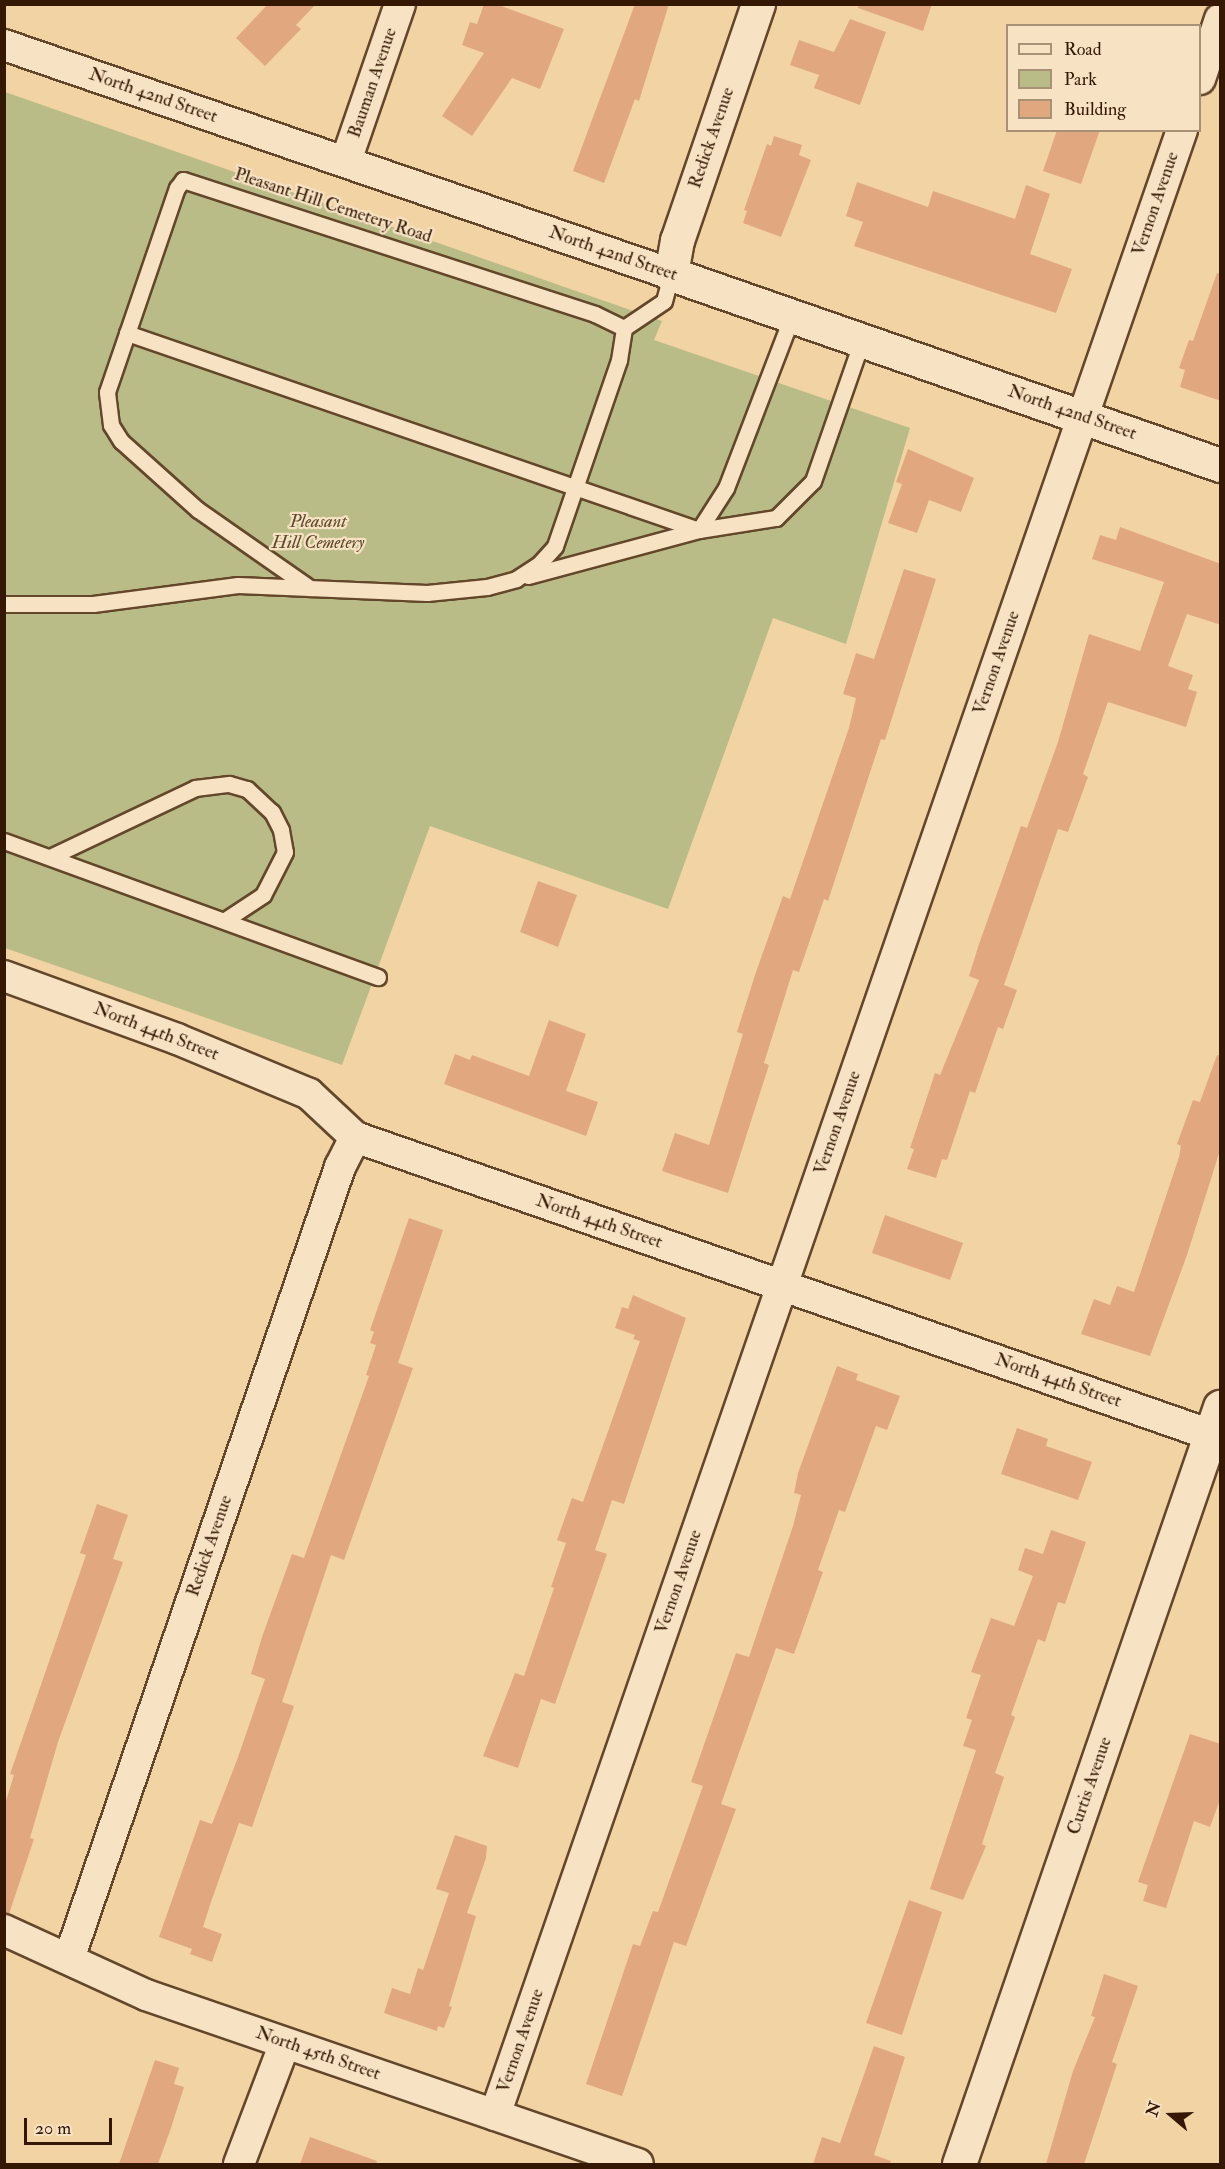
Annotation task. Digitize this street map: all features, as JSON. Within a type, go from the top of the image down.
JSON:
[{"type":"street","name":"Bauman Avenue","points":[[346,161],[400,4]]},
{"type":"street","name":"Redick Avenue","points":[[671,274],[677,240],[758,4]]},
{"type":"street","points":[[1201,76],[1221,19]]},
{"type":"street","name":"North 42nd Street","points":[[4,45],[346,161],[1221,465]]},
{"type":"street","name":"Vernon Avenue","points":[[495,2115],[1181,132]]},
{"type":"street","name":"North 44th Street","points":[[4,976],[177,1039],[309,1094],[355,1137],[782,1285],[1216,1421]]},
{"type":"street","name":"Redick Avenue","points":[[70,1956],[340,1167],[355,1137]]},
{"type":"street","name":"Curtis Avenue","points":[[959,2164],[1216,1421]]},
{"type":"street","name":"North 45th Street","points":[[4,1930],[70,1956],[146,1995],[638,2164]]},
{"type":"street","points":[[238,2164],[285,2043]]},
{"type":"lane","name":"Pleasant Hill Cemetery Road","points":[[310,588],[198,510],[121,441],[111,425],[107,392],[177,188],[183,180],[595,314],[624,328]]},
{"type":"lane","points":[[516,579],[539,564],[555,546],[619,360],[624,328],[664,301],[671,274]]},
{"type":"lane","points":[[699,530],[726,488],[792,316]]},
{"type":"lane","points":[[127,333],[576,485],[699,530]]},
{"type":"lane","points":[[4,604],[93,604],[238,585],[427,593],[487,587],[699,530],[776,518],[813,481],[862,340]]},
{"type":"lane","points":[[50,857],[195,788],[229,784],[247,789],[272,812],[281,830],[285,852],[263,896],[225,920]]},
{"type":"lane","points":[[4,841],[378,976]]},
{"type":"green space","name":"Pleasant Hill Cemetery","points":[[5,92],[662,321],[654,340],[910,428],[846,644],[773,618],[668,909],[430,826],[342,1065],[5,948]]},
{"type":"building","points":[[268,4],[316,4],[296,25],[301,29],[265,66],[236,38]]},
{"type":"building","points":[[484,4],[496,4],[564,29],[540,89],[512,78],[472,136],[442,116],[484,53],[462,45],[470,22],[477,24]]},
{"type":"building","points":[[635,4],[669,4],[639,101],[635,99],[604,183],[573,171]]},
{"type":"building","points":[[859,4],[932,4],[923,31],[858,8]]},
{"type":"building","points":[[850,19],[886,32],[860,105],[814,88],[819,75],[790,65],[799,40],[834,52]]},
{"type":"building","points":[[1056,132],[1099,132],[1081,184],[1043,171]]},
{"type":"building","points":[[774,136],[802,145],[799,155],[811,160],[781,237],[743,223],[747,211],[744,210],[767,144],[771,146]]},
{"type":"building","points":[[857,182],[928,207],[933,191],[1015,219],[1026,185],[1050,194],[1030,254],[1072,269],[1056,313],[854,246],[863,222],[846,216]]},
{"type":"building","points":[[1217,273],[1221,274],[1221,401],[1180,387],[1185,370],[1179,368],[1189,340],[1193,341]]},
{"type":"building","points":[[908,449],[974,478],[961,512],[929,500],[917,533],[888,523],[902,484],[896,482]]},
{"type":"building","points":[[1120,527],[1221,564],[1221,625],[1187,614],[1168,666],[1193,675],[1188,689],[1197,692],[1186,727],[1108,702],[1083,774],[1088,777],[1068,832],[1058,829],[1004,985],[1017,990],[1003,1029],[998,1027],[975,1093],[970,1091],[947,1160],[942,1159],[936,1178],[907,1169],[914,1149],[910,1148],[935,1073],[940,1075],[979,980],[969,976],[979,944],[1021,826],[1027,828],[1058,742],[1089,634],[1140,651],[1164,582],[1092,559],[1100,535],[1116,540]]},
{"type":"building","points":[[904,569],[936,579],[885,740],[881,739],[828,901],[824,899],[799,972],[793,970],[764,1063],[769,1065],[728,1193],[662,1171],[675,1133],[709,1145],[743,1034],[737,1032],[755,975],[783,896],[790,899],[849,728],[856,698],[843,694],[856,653],[874,659]]},
{"type":"building","points":[[538,881],[577,895],[558,947],[520,932]]},
{"type":"building","points":[[549,1020],[586,1034],[566,1091],[598,1102],[586,1136],[444,1084],[455,1054],[470,1060],[472,1055],[529,1076]]},
{"type":"building","points":[[1217,1055],[1221,1056],[1221,1147],[1187,1255],[1150,1356],[1081,1334],[1094,1299],[1110,1305],[1117,1286],[1134,1292],[1179,1157],[1181,1146],[1177,1144],[1193,1100],[1200,1102]]},
{"type":"building","points":[[885,1215],[963,1243],[950,1280],[872,1253]]},
{"type":"building","points":[[409,1218],[443,1230],[398,1363],[413,1368],[344,1560],[331,1555],[282,1702],[294,1706],[252,1827],[239,1823],[211,1902],[203,1927],[222,1934],[212,1962],[190,1954],[192,1949],[159,1937],[200,1820],[212,1824],[237,1760],[265,1679],[251,1674],[262,1637],[292,1554],[304,1558],[369,1376],[366,1375],[376,1345],[370,1343],[374,1332],[370,1330]]},
{"type":"building","points":[[633,1295],[686,1318],[624,1504],[612,1500],[595,1550],[607,1554],[555,1704],[541,1699],[518,1768],[483,1756],[515,1673],[524,1676],[554,1588],[551,1587],[566,1543],[557,1540],[572,1498],[583,1502],[640,1341],[633,1339],[635,1335],[615,1328],[622,1307],[628,1309]]},
{"type":"building","points":[[837,1366],[858,1374],[856,1380],[900,1396],[887,1430],[876,1426],[845,1512],[839,1510],[818,1570],[823,1572],[794,1654],[776,1648],[721,1804],[736,1809],[686,1946],[674,1942],[622,2096],[586,2084],[633,1944],[640,1946],[653,1911],[658,1912],[703,1786],[691,1782],[736,1653],[749,1657],[793,1526],[801,1495],[794,1493],[798,1473]]},
{"type":"building","points":[[1017,1428],[1048,1439],[1046,1446],[1092,1462],[1078,1500],[1001,1474]]},
{"type":"building","points":[[97,1504],[128,1515],[113,1559],[123,1562],[58,1742],[30,1838],[34,1839],[9,1914],[4,1913],[4,1807],[14,1775],[10,1774],[86,1555],[80,1553]]},
{"type":"building","points":[[1051,1530],[1086,1542],[1065,1604],[1058,1602],[1045,1642],[1038,1639],[1011,1715],[1015,1717],[995,1773],[1004,1777],[982,1844],[986,1846],[963,1900],[930,1889],[976,1750],[963,1746],[972,1720],[966,1718],[981,1675],[971,1672],[991,1618],[1014,1626],[1033,1576],[1018,1570],[1025,1548],[1043,1554]]},
{"type":"building","points":[[1190,1734],[1221,1744],[1221,1797],[1210,1827],[1194,1821],[1166,1908],[1143,1901],[1148,1885],[1138,1882]]},
{"type":"building","points":[[455,1835],[487,1846],[486,1858],[467,1913],[476,1916],[449,2006],[452,2007],[444,2028],[438,2026],[437,2031],[384,2013],[392,1988],[410,1994],[418,1968],[423,1970],[449,1893],[436,1889]]},
{"type":"building","points":[[909,1900],[942,1912],[902,2035],[866,2023]]},
{"type":"building","points":[[1104,1974],[1138,1986],[1112,2062],[1117,2064],[1084,2164],[1046,2164],[1073,2071],[1095,2017],[1091,2016]]},
{"type":"building","points":[[874,2046],[905,2057],[874,2155],[891,2161],[890,2164],[813,2164],[822,2137],[840,2143]]},
{"type":"building","points":[[155,2060],[179,2068],[174,2084],[184,2087],[171,2128],[158,2164],[119,2164]]},
{"type":"building","points":[[310,2137],[377,2161],[376,2164],[300,2164]]}]
